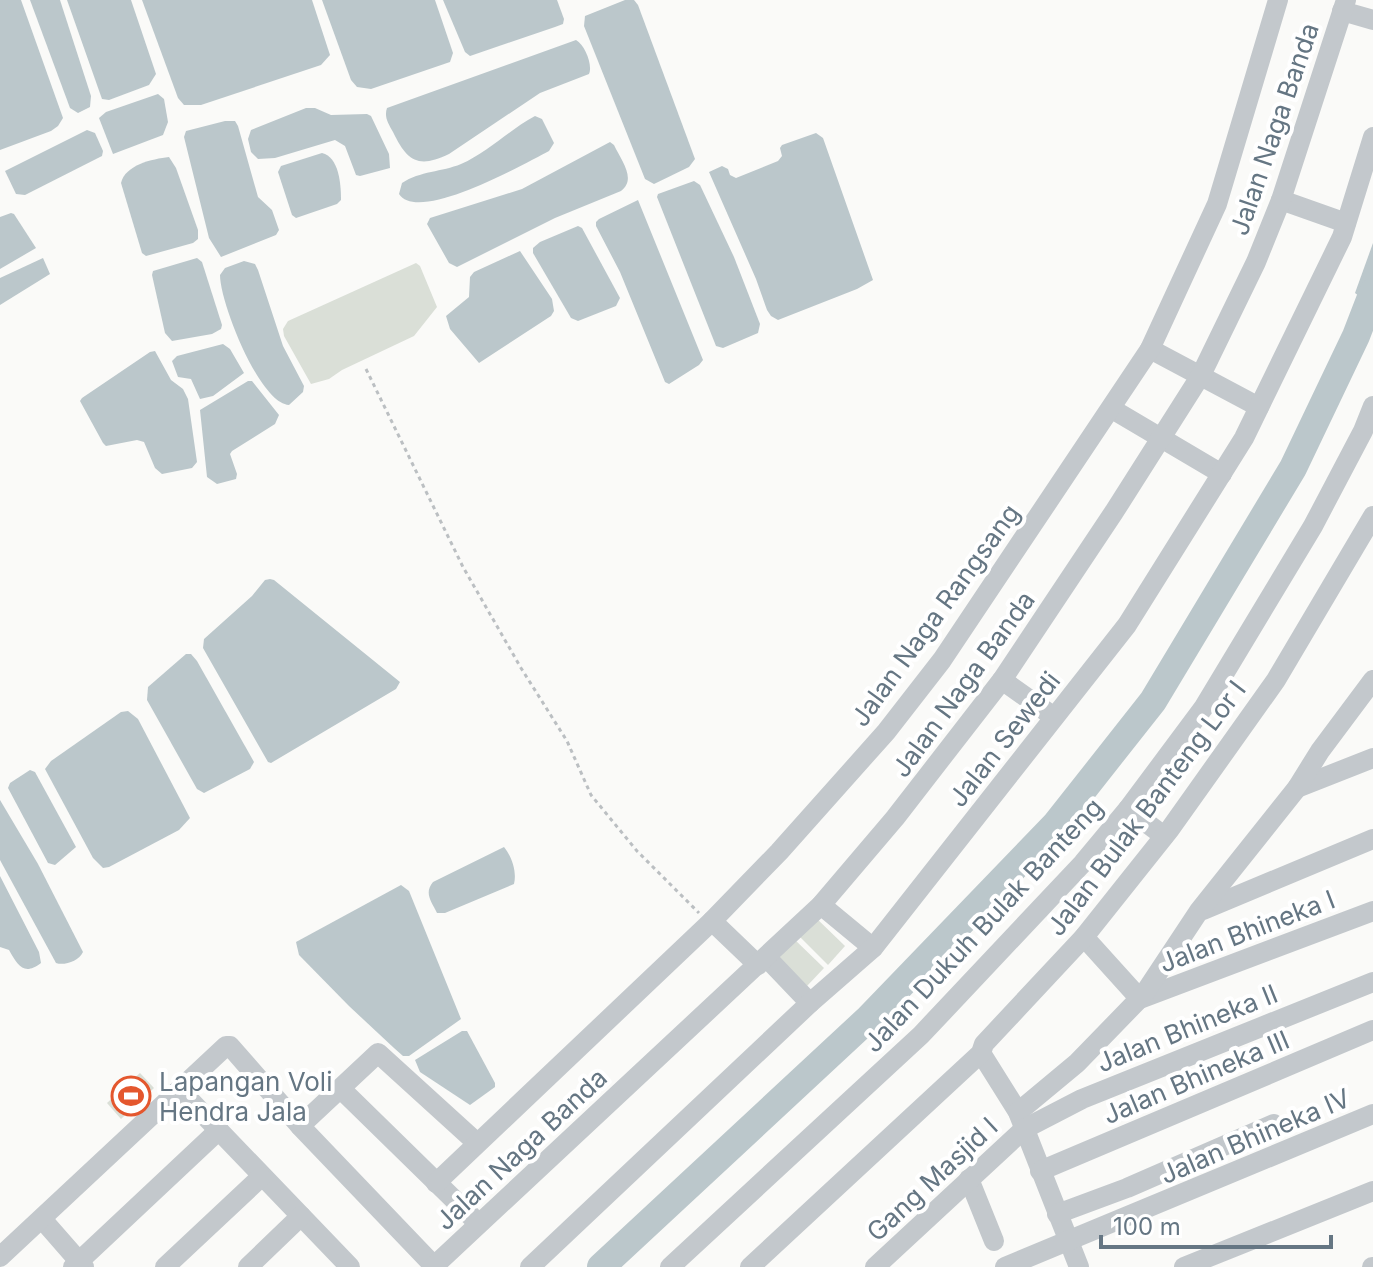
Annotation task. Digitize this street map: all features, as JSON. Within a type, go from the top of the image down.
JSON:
[{"type":"street","name":"Jalan Naga Rangsang","points":[[436,1183],[712,921],[779,852],[886,732],[942,660],[1150,349],[1217,204],[1278,0]]},
{"type":"street","points":[[1344,6],[1373,20]]},
{"type":"street","name":"Jalan Naga Banda","points":[[434,1266],[821,905],[895,818],[1002,680],[1201,375],[1256,262],[1281,200],[1344,6]]},
{"type":"street","name":"Jalan Sewedi","points":[[530,1267],[810,1003],[873,948],[1127,625],[1222,474],[1259,407],[1342,237],[1373,137]]},
{"type":"street","points":[[1281,200],[1346,223]]},
{"type":"street","points":[[1150,349],[1259,407]]},
{"type":"street","name":"Jalan Dukuh Bulak Banteng","points":[[670,1267],[921,1035],[1083,863],[1128,809],[1212,694],[1313,526],[1373,406]]},
{"type":"street","points":[[1112,409],[1222,474]]},
{"type":"street","name":"Jalan Bulak Banteng Lor I","points":[[750,1267],[981,1053],[984,1044],[1084,937],[1164,836],[1276,680],[1373,516]]},
{"type":"street","points":[[1002,680],[1054,717]]},
{"type":"street","name":"Jalan Bhineka I","points":[[1021,1120],[1140,999],[1199,911],[1297,788],[1320,751],[1373,680]]},
{"type":"street","points":[[1345,718],[1373,706]]},
{"type":"street","points":[[1297,788],[1373,758]]},
{"type":"street","points":[[1128,809],[1164,836]]},
{"type":"street","points":[[1199,911],[1373,839]]},
{"type":"street","points":[[821,905],[873,948]]},
{"type":"street","name":"Jalan Bhineka I","points":[[1140,999],[1373,911]]},
{"type":"street","points":[[712,921],[810,1003]]},
{"type":"street","points":[[1084,937],[1140,999]]},
{"type":"street","name":"Jalan Bhineka II","points":[[1021,1120],[1082,1099],[1373,982]]},
{"type":"street","name":"Jalan Bhineka III","points":[[1040,1171],[1373,1030]]},
{"type":"street","points":[[0,1257],[226,1046],[230,1046],[300,1126],[434,1266]]},
{"type":"street","points":[[300,1126],[378,1053],[477,1143]]},
{"type":"street","points":[[981,1053],[1021,1120],[1079,1267]]},
{"type":"street","points":[[341,1089],[478,1223]]},
{"type":"street","points":[[180,1090],[301,1216],[343,1265]]},
{"type":"street","name":"Jalan Bhineka IV","points":[[1005,1267],[1373,1114]]},
{"type":"street","name":"Gang Masjid I","points":[[875,1267],[969,1179],[1021,1120]]},
{"type":"street","points":[[1057,1214],[1127,1188],[1274,1124]]},
{"type":"street","points":[[42,1219],[79,1265],[219,1130]]},
{"type":"street","points":[[165,1267],[261,1177]]},
{"type":"street","points":[[969,1179],[994,1241]]},
{"type":"street","points":[[1184,1267],[1373,1191]]},
{"type":"street","points":[[248,1267],[301,1216]]},
{"type":"path","points":[[366,369],[463,567],[567,741],[591,795],[637,851],[691,907],[712,921]]},
{"type":"shaded area","points":[[0,0],[21,0],[63,118],[51,131],[0,150]]},
{"type":"shaded area","points":[[30,0],[60,0],[91,96],[90,107],[78,113],[70,108]]},
{"type":"shaded area","points":[[67,0],[131,0],[156,74],[149,85],[109,100],[102,99]]},
{"type":"shaded area","points":[[142,0],[312,0],[330,55],[321,65],[201,105],[184,105],[178,98]]},
{"type":"shaded area","points":[[322,0],[435,0],[453,53],[450,62],[371,89],[357,87],[351,80]]},
{"type":"shaded area","points":[[443,0],[557,0],[564,19],[563,24],[470,56],[465,52]]},
{"type":"shaded area","points":[[625,0],[634,0],[638,5],[695,159],[689,167],[654,184],[645,179],[584,26],[585,16]]},
{"type":"shaded area","points":[[576,40],[587,56],[589,74],[540,93],[438,159],[421,161],[409,156],[388,123],[387,108]]},
{"type":"shaded area","points":[[158,94],[164,99],[168,122],[163,135],[113,154],[99,118],[106,112]]},
{"type":"shaded area","points":[[306,108],[315,108],[331,115],[371,116],[389,154],[390,168],[356,175],[345,146],[335,140],[275,158],[258,159],[251,152],[248,139],[251,130]]},
{"type":"shaded area","points":[[535,116],[542,119],[554,143],[549,151],[472,189],[448,197],[427,202],[410,201],[399,194],[402,183],[471,159]]},
{"type":"shaded area","points":[[235,121],[238,126],[258,197],[272,210],[279,230],[276,235],[221,257],[209,238],[184,137],[186,131]]},
{"type":"shaded area","points":[[87,130],[95,133],[103,151],[102,156],[25,195],[16,194],[5,171]]},
{"type":"shaded area","points":[[816,133],[823,138],[873,280],[778,320],[767,310],[709,172],[722,166],[736,178],[778,161],[782,156],[782,145]]},
{"type":"shaded area","points":[[610,142],[628,175],[626,186],[621,191],[555,218],[457,267],[449,263],[427,224],[430,218],[522,189]]},
{"type":"shaded area","points":[[322,153],[335,165],[341,200],[296,218],[292,215],[278,172],[281,166]]},
{"type":"shaded area","points":[[169,157],[176,168],[198,230],[198,239],[146,256],[142,253],[121,183],[133,167]]},
{"type":"shaded area","points":[[694,181],[700,185],[734,257],[760,324],[758,333],[723,348],[716,346],[657,197]]},
{"type":"shaded area","points":[[638,200],[703,360],[669,384],[665,382],[620,272],[596,226],[599,219]]},
{"type":"shaded area","points":[[11,213],[36,248],[0,269],[0,217]]},
{"type":"shaded area","points":[[578,226],[582,228],[620,298],[616,306],[578,321],[571,318],[533,248]]},
{"type":"shaded area","points":[[1373,243],[1373,307],[1355,293]]},
{"type":"shaded area","points":[[520,251],[552,299],[554,311],[479,363],[450,329],[446,316],[469,297],[470,277],[474,272]]},
{"type":"shaded area","points":[[43,258],[50,274],[0,305],[0,278]]},
{"type":"shaded area","points":[[197,258],[202,262],[221,329],[212,334],[172,341],[165,333],[153,271]]},
{"type":"shaded area","points":[[244,261],[255,264],[258,270],[283,346],[304,386],[303,392],[289,405],[278,400],[254,371],[227,307],[220,275],[225,268]]},
{"type":"shaded area","points":[[416,263],[437,307],[414,336],[329,379],[311,384],[284,336],[283,329],[288,321]]},
{"type":"shaded area","points":[[223,344],[230,349],[244,373],[213,396],[200,399],[191,379],[178,377],[172,361],[177,356]]},
{"type":"shaded area","points":[[155,351],[171,380],[183,389],[188,399],[197,462],[192,468],[162,474],[155,468],[144,442],[137,440],[106,446],[80,401]]},
{"type":"shaded area","points":[[252,381],[279,415],[275,424],[232,451],[230,454],[236,479],[217,484],[207,477],[200,410]]},
{"type":"shaded area","points":[[270,579],[400,682],[396,689],[271,763],[203,648],[204,639],[252,596],[265,580]]},
{"type":"shaded area","points":[[186,654],[191,654],[197,661],[254,762],[250,769],[204,793],[197,789],[147,700],[148,687]]},
{"type":"shaded area","points":[[128,711],[138,719],[190,818],[179,830],[103,868],[93,858],[45,769],[51,761],[121,712]]},
{"type":"shaded area","points":[[30,770],[35,772],[76,847],[55,865],[48,863],[8,788],[10,783]]},
{"type":"shaded area","points":[[0,800],[38,864],[83,952],[71,962],[56,963],[0,860]]},
{"type":"shaded area","points":[[504,847],[513,865],[514,884],[445,913],[437,913],[429,893],[433,882]]},
{"type":"shaded area","points":[[0,876],[39,952],[41,963],[30,969],[22,967],[9,950],[0,947]]},
{"type":"shaded area","points":[[401,885],[409,891],[461,1019],[409,1056],[403,1056],[349,1006],[299,955],[296,942]]},
{"type":"shaded area","points":[[814,916],[845,946],[828,965],[797,934]]},
{"type":"shaded area","points":[[793,938],[824,968],[807,986],[776,956]]},
{"type":"shaded area","points":[[462,1031],[467,1031],[495,1083],[495,1087],[470,1105],[420,1072],[415,1060]]},
{"type":"shaded area","name":"Lapangan Voli Hendra Jala","points":[[140,1073],[154,1088],[121,1119],[107,1103]]},
{"type":"waterway","points":[[601,1267],[869,1018],[1056,824],[1153,701],[1293,468],[1356,336],[1373,292]]},
{"type":"place","name":"Lapangan Voli Hendra Jala","points":[[131,1096]]}]
